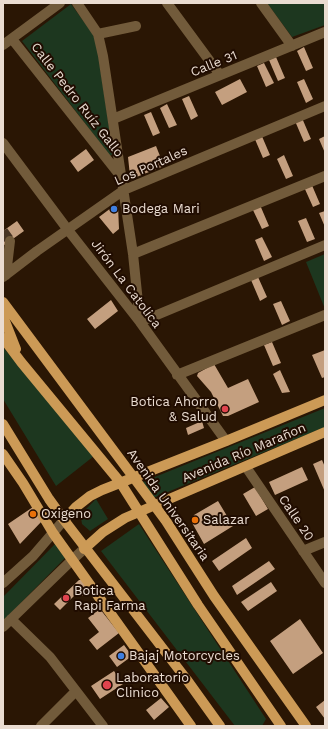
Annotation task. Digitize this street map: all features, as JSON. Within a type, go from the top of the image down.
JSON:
[{"type":"main road","name":"Avenida Universitaria","points":[[3,302],[166,521],[214,596],[306,726]]},
{"type":"main road","points":[[3,316],[21,362]]},
{"type":"main road","name":"Avenida Universitaria","points":[[3,338],[120,482],[198,605],[279,725]]},
{"type":"main road","name":"Avenida Río Marañon","points":[[64,520],[76,507],[90,496],[120,482],[134,478],[226,442],[325,400]]},
{"type":"main road","points":[[3,424],[49,499],[84,549],[187,680],[220,726]]},
{"type":"main road","name":"Avenida Río Marañon","points":[[84,549],[103,532],[125,518],[325,432]]},
{"type":"main road","points":[[3,454],[23,483],[53,533],[191,726]]},
{"type":"main road","points":[[198,605],[214,596]]},
{"type":"street","points":[[3,45],[60,3]]},
{"type":"street","points":[[77,3],[98,34],[124,190],[133,254],[140,322],[325,245]]},
{"type":"street","points":[[167,3],[220,75]]},
{"type":"street","points":[[261,3],[292,46]]},
{"type":"street","points":[[98,34],[136,26]]},
{"type":"street","name":"Calle 31","points":[[113,119],[325,32]]},
{"type":"street","name":"Calle Pedro Ruíz Gallo","points":[[12,39],[122,178]]},
{"type":"street","name":"Los Portales","points":[[4,276],[124,190],[325,106]]},
{"type":"street","name":"Jirón La Catolica","points":[[3,143],[68,230],[140,322],[226,442]]},
{"type":"street","points":[[133,254],[325,176]]},
{"type":"street","points":[[4,276],[8,249]]},
{"type":"street","points":[[177,375],[325,315]]},
{"type":"street","name":"Calle 20","points":[[246,467],[325,583]]},
{"type":"street","name":"Avenida Río Marañon","points":[[3,583],[33,556],[64,520]]},
{"type":"street","points":[[303,551],[325,542]]},
{"type":"street","name":"Avenida Río Marañon","points":[[3,627],[84,549]]},
{"type":"street","points":[[11,619],[50,657],[103,726]]},
{"type":"street","points":[[41,726],[76,691]]},
{"type":"green space","points":[[267,3],[325,3],[325,25],[292,37]]},
{"type":"green space","points":[[71,4],[93,34],[97,46],[113,154],[110,156],[22,41]]},
{"type":"green space","points":[[325,254],[325,309],[306,262]]},
{"type":"green space","points":[[3,347],[94,456],[56,486],[3,399]]},
{"type":"green space","points":[[325,408],[325,427],[146,501],[135,485]]},
{"type":"green space","points":[[96,499],[108,519],[90,531],[82,524],[81,518],[83,512]]},
{"type":"green space","points":[[139,524],[266,719],[262,726],[235,726],[101,551]]},
{"type":"green space","points":[[56,543],[67,556],[3,621],[3,597]]},
{"type":"building","points":[[304,47],[313,68],[306,71],[297,51]]},
{"type":"building","points":[[276,57],[285,78],[278,81],[269,60]]},
{"type":"building","points":[[264,63],[274,83],[266,87],[257,66]]},
{"type":"building","points":[[240,79],[247,92],[222,105],[215,92]]},
{"type":"building","points":[[304,79],[313,99],[306,103],[297,82]]},
{"type":"building","points":[[189,96],[198,116],[191,120],[182,99]]},
{"type":"building","points":[[167,104],[177,125],[169,128],[160,108]]},
{"type":"building","points":[[151,112],[160,133],[153,136],[144,115]]},
{"type":"building","points":[[302,118],[311,139],[304,142],[295,121]]},
{"type":"building","points":[[261,134],[270,155],[263,158],[254,137]]},
{"type":"building","points":[[325,136],[325,153],[319,139]]},
{"type":"building","points":[[156,146],[164,166],[134,178],[130,176],[128,157]]},
{"type":"building","points":[[86,149],[94,160],[78,172],[70,161]]},
{"type":"building","points":[[284,155],[293,176],[286,179],[277,159]]},
{"type":"building","points":[[311,183],[320,204],[313,207],[304,187]]},
{"type":"building","points":[[115,205],[118,206],[119,229],[113,234],[99,217]]},
{"type":"building","points":[[260,205],[269,226],[262,229],[252,208]]},
{"type":"building","points":[[325,211],[325,227],[319,213]]},
{"type":"building","points":[[306,218],[315,239],[307,242],[298,221]]},
{"type":"building","points":[[17,221],[24,231],[3,246],[3,231]]},
{"type":"building","points":[[262,237],[272,257],[264,261],[255,240]]},
{"type":"building","points":[[258,277],[267,297],[260,301],[251,280]]},
{"type":"building","points":[[111,300],[118,311],[95,329],[87,319]]},
{"type":"building","points":[[281,301],[290,321],[282,325],[273,304]]},
{"type":"building","points":[[272,342],[281,363],[273,366],[264,345]]},
{"type":"building","points":[[325,350],[325,377],[322,378],[312,355]]},
{"type":"building","points":[[214,364],[228,388],[248,379],[259,402],[228,416],[223,416],[211,392],[197,376],[198,373]]},
{"type":"building","points":[[280,370],[290,392],[282,393],[273,374]]},
{"type":"building","points":[[202,421],[204,428],[188,435],[186,428]]},
{"type":"building","points":[[322,460],[325,467],[325,492],[313,464]]},
{"type":"building","points":[[302,467],[308,480],[275,495],[269,482]]},
{"type":"building","points":[[255,487],[268,509],[256,516],[243,494]]},
{"type":"building","points":[[218,501],[233,526],[204,544],[191,521],[194,515]]},
{"type":"building","points":[[33,507],[42,521],[20,544],[8,524]]},
{"type":"building","points":[[246,538],[252,548],[219,571],[212,561]]},
{"type":"building","points":[[269,561],[275,569],[237,595],[232,586]]},
{"type":"building","points":[[79,580],[84,580],[91,587],[82,596],[78,592],[60,610],[54,604]]},
{"type":"building","points":[[271,582],[277,591],[248,611],[241,602]]},
{"type":"building","points":[[100,609],[119,633],[97,650],[89,640],[99,632],[88,618]]},
{"type":"building","points":[[300,619],[323,653],[293,674],[270,641]]},
{"type":"building","name":"Bajaj Motorcycles","points":[[124,645],[132,656],[117,667],[109,656]]},
{"type":"building","name":"Laboratorio Clinico","points":[[114,671],[123,684],[100,699],[91,686]]},
{"type":"building","points":[[161,698],[169,707],[154,720],[146,710]]},
{"type":"building","points":[[325,700],[325,719],[316,707]]},
{"type":"tunnel","points":[[3,231],[10,241]]},
{"type":"place","name":"Bodega Mari","points":[[114,209]]},
{"type":"place","name":"Botica Ahorro & Salud","points":[[225,409]]},
{"type":"place","name":"Oxigeno","points":[[33,514]]},
{"type":"place","name":"Salazar","points":[[195,520]]},
{"type":"place","name":"Botica Rapi Farma","points":[[66,598]]},
{"type":"place","name":"Bajaj Motorcycles","points":[[121,656]]},
{"type":"place","name":"Laboratorio Clinico","points":[[107,685]]}]
